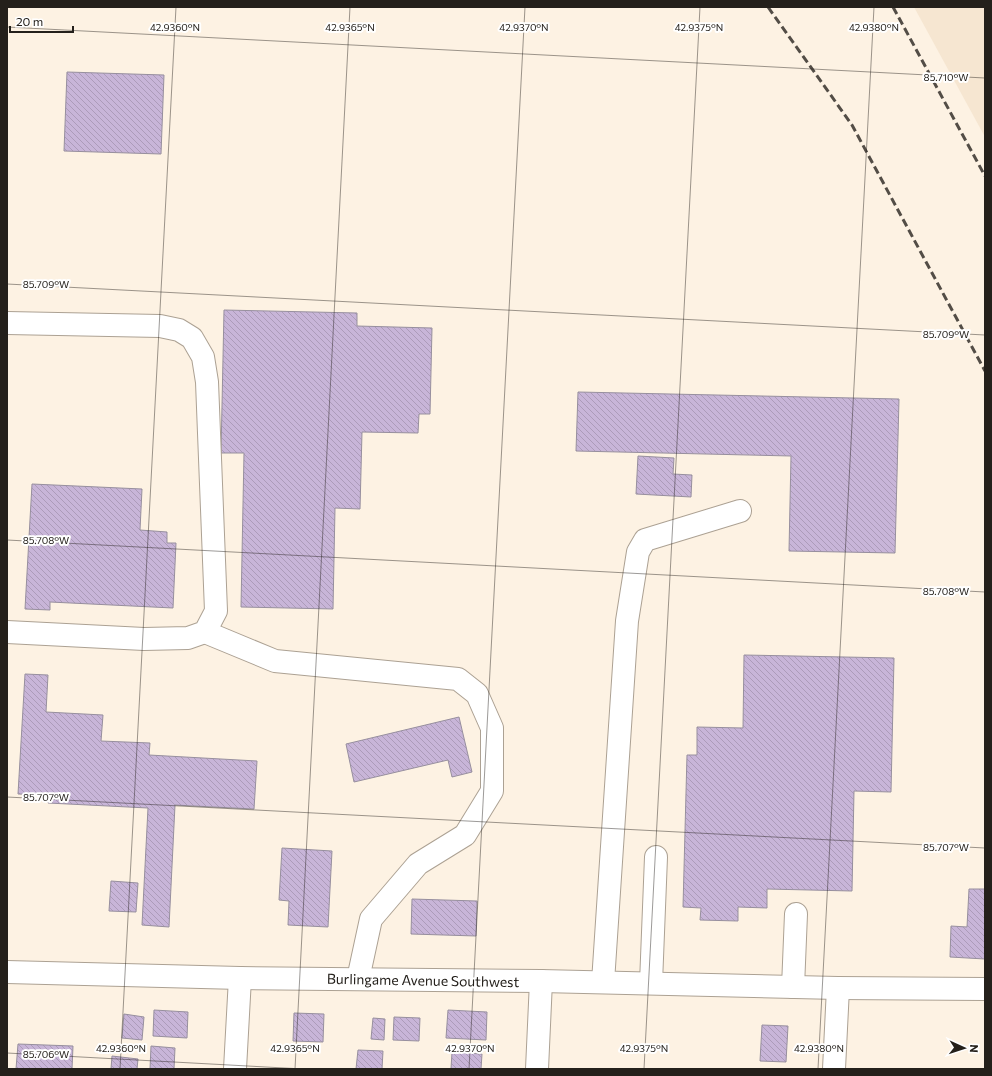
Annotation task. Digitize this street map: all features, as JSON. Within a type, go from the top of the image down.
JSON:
[{"type":"street","points":[[7,323],[160,326],[179,330],[192,338],[203,357],[207,382],[216,611],[205,632]]},
{"type":"street","points":[[603,982],[627,621],[638,552],[645,540],[740,511]]},
{"type":"street","points":[[7,632],[144,639],[188,638],[205,632],[275,661],[458,679],[477,694],[492,728],[492,790],[465,835],[418,864],[371,919],[358,979]]},
{"type":"street","points":[[651,983],[656,857]]},
{"type":"street","points":[[793,987],[796,914]]},
{"type":"street","name":"Burlingame Avenue Southwest","points":[[7,972],[240,978],[541,981],[838,988],[985,989]]},
{"type":"street","points":[[236,1069],[240,978]]},
{"type":"street","points":[[536,1069],[541,981]]},
{"type":"street","points":[[834,1069],[838,988]]},
{"type":"shaded area","points":[[914,7],[985,7],[985,137]]},
{"type":"building","points":[[67,72],[164,75],[161,154],[64,151]]},
{"type":"building","points":[[224,310],[357,313],[357,326],[432,328],[430,414],[419,414],[418,433],[362,432],[360,509],[335,508],[333,609],[241,607],[244,453],[221,453]]},
{"type":"building","points":[[578,392],[899,399],[895,553],[789,551],[791,456],[576,451]]},
{"type":"building","points":[[638,456],[674,458],[673,474],[692,475],[691,497],[636,494]]},
{"type":"building","points":[[32,484],[142,489],[140,530],[167,532],[167,543],[176,543],[173,608],[50,602],[50,610],[25,609]]},
{"type":"building","points":[[744,655],[894,658],[891,792],[854,791],[852,891],[767,889],[767,908],[738,907],[738,921],[700,920],[701,908],[683,907],[687,755],[697,755],[697,727],[743,728]]},
{"type":"building","points":[[25,674],[48,675],[46,712],[103,715],[101,741],[150,743],[149,755],[257,761],[254,809],[175,805],[169,927],[142,925],[148,808],[48,803],[49,795],[18,794]]},
{"type":"building","points":[[459,717],[472,772],[452,777],[448,760],[354,782],[346,744]]},
{"type":"building","points":[[282,848],[332,851],[328,927],[288,925],[289,901],[279,900]]},
{"type":"building","points":[[111,881],[138,883],[136,912],[109,911]]},
{"type":"building","points":[[969,889],[985,889],[985,959],[950,957],[951,926],[967,927]]},
{"type":"building","points":[[412,899],[477,901],[476,936],[411,934]]},
{"type":"building","points":[[154,1010],[188,1012],[187,1038],[153,1036]]},
{"type":"building","points":[[448,1010],[487,1012],[486,1040],[446,1038]]},
{"type":"building","points":[[294,1013],[324,1014],[323,1042],[293,1041]]},
{"type":"building","points":[[124,1014],[144,1017],[142,1040],[122,1038]]},
{"type":"building","points":[[394,1017],[420,1018],[419,1041],[393,1040]]},
{"type":"building","points":[[373,1018],[385,1019],[384,1040],[371,1039]]},
{"type":"building","points":[[762,1025],[788,1026],[786,1062],[760,1061]]},
{"type":"building","points":[[18,1044],[73,1046],[72,1069],[16,1069]]},
{"type":"building","points":[[151,1046],[175,1048],[174,1069],[150,1069]]},
{"type":"building","points":[[358,1050],[383,1051],[382,1069],[356,1069]]},
{"type":"building","points":[[452,1052],[482,1054],[481,1069],[451,1069]]},
{"type":"building","points":[[112,1056],[138,1059],[137,1069],[111,1069]]},
{"type":"railway","points":[[768,7],[852,125],[985,371]]},
{"type":"railway","points":[[893,7],[985,176]]}]
